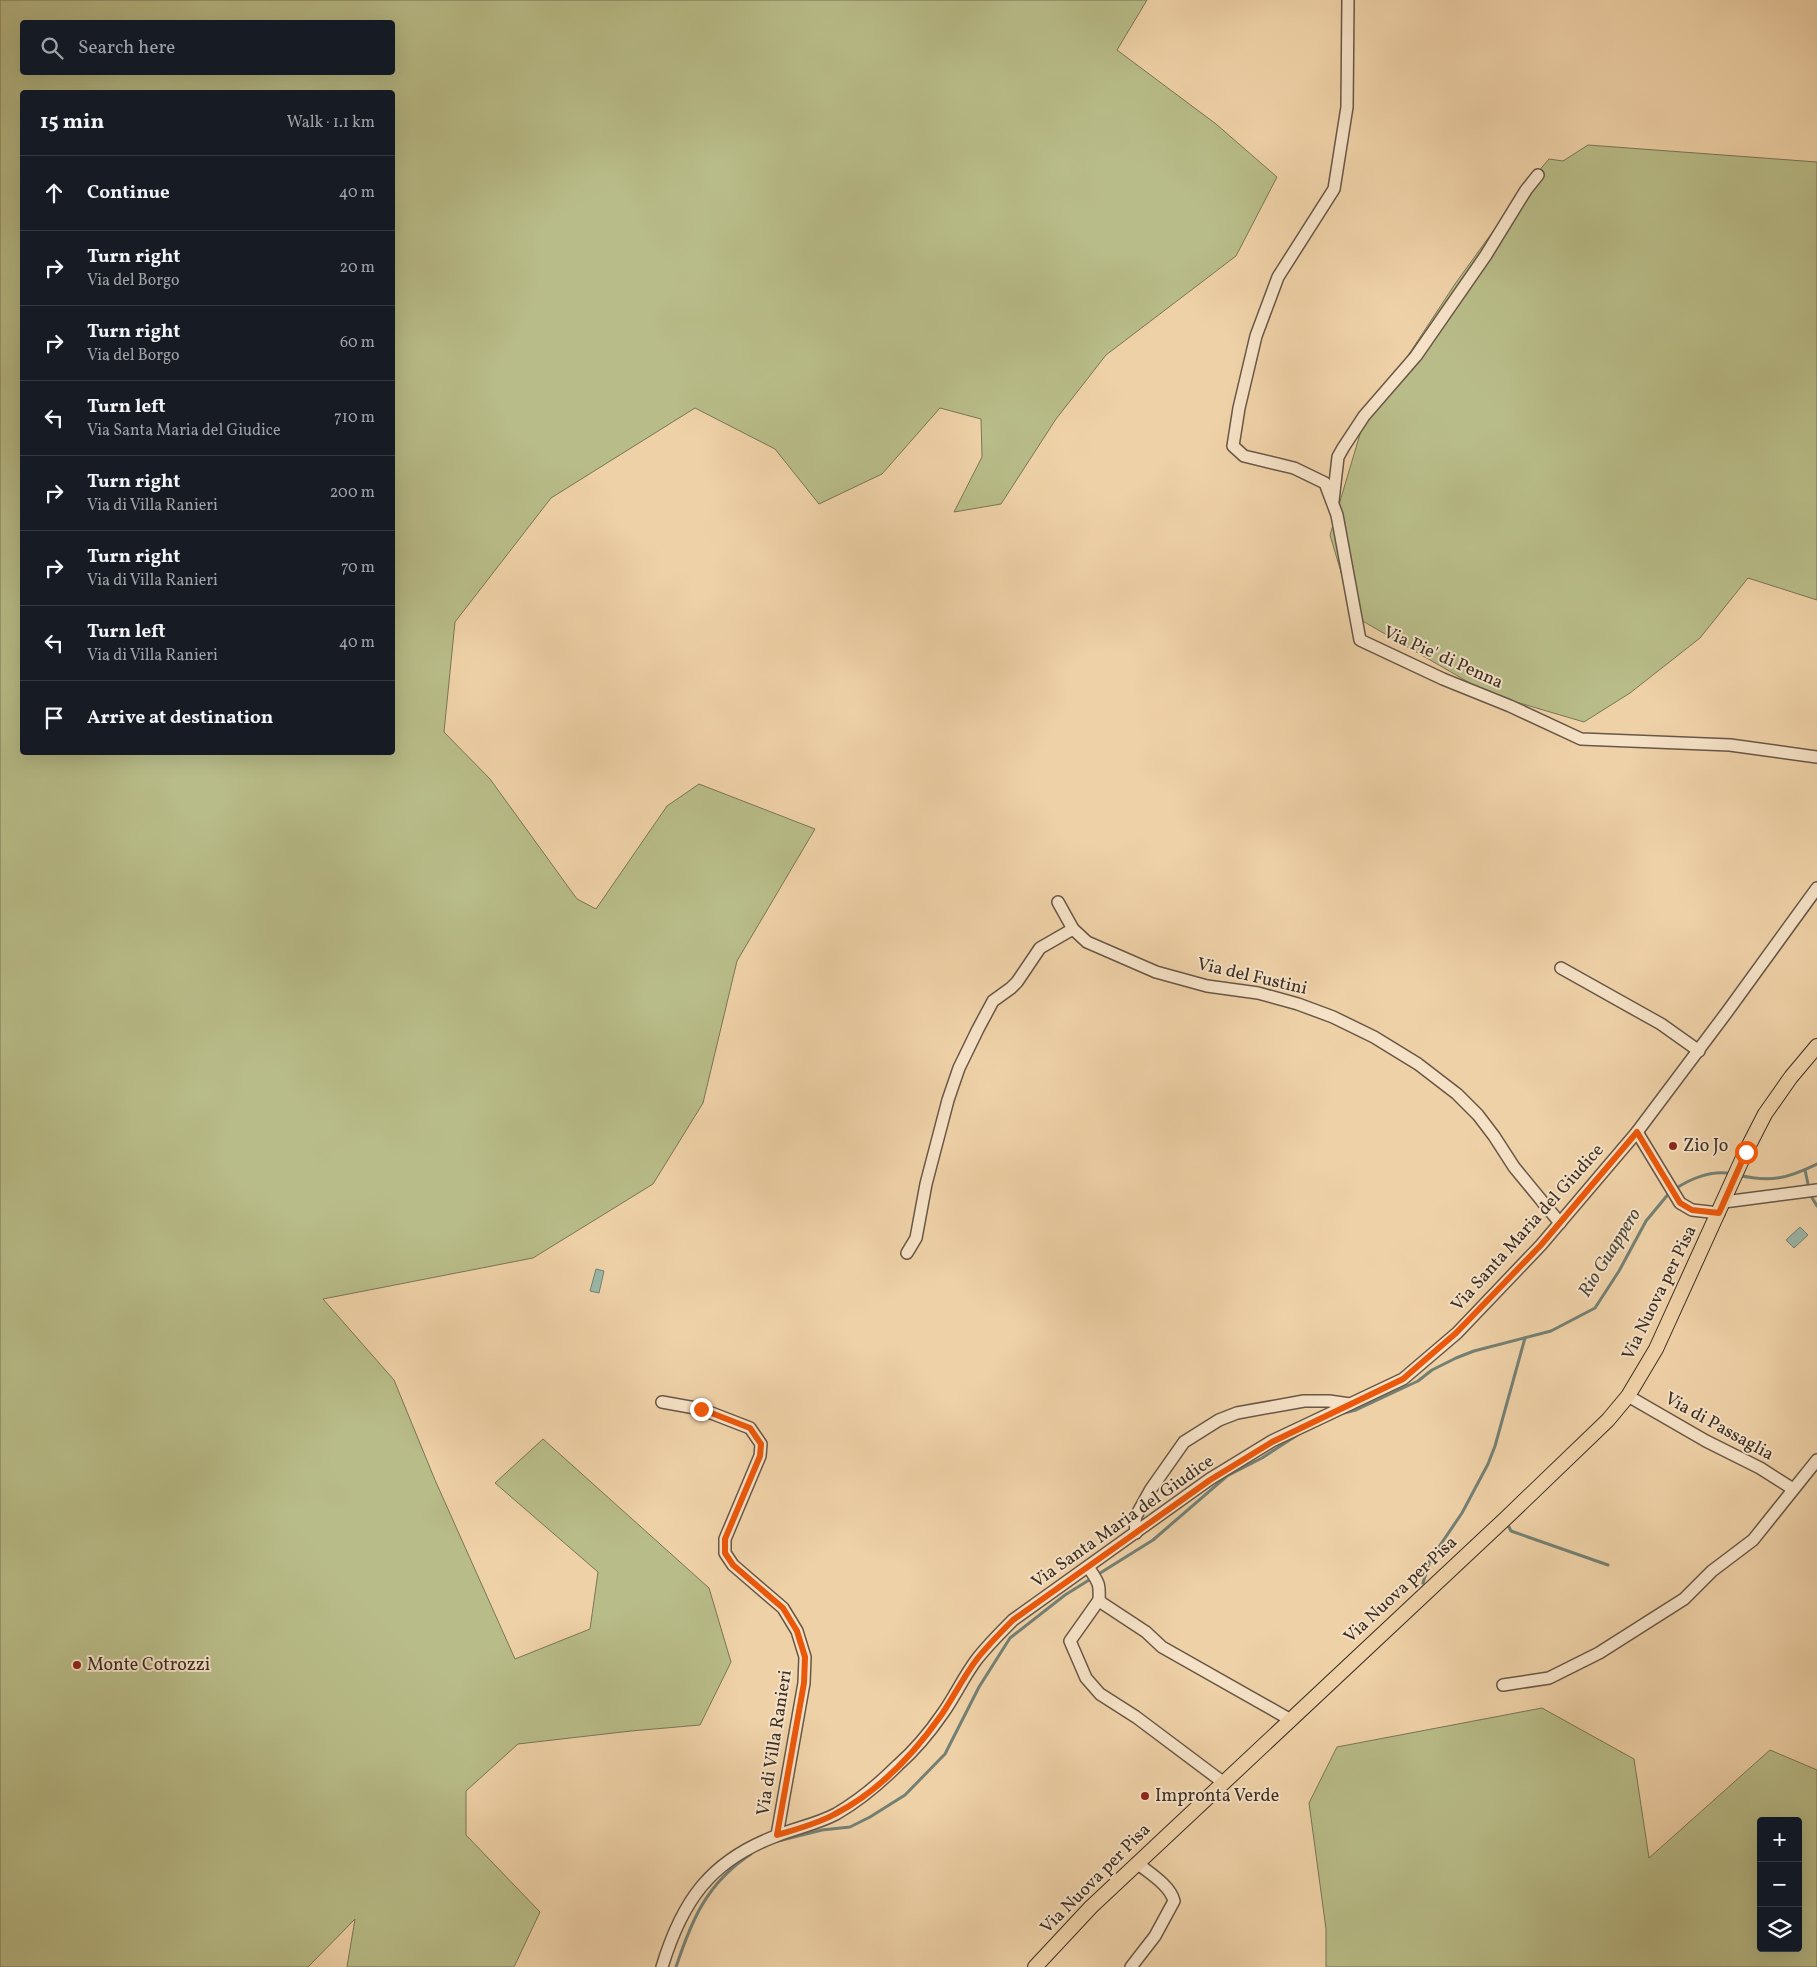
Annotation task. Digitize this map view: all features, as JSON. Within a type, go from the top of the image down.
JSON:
[{"type":"main road","name":"Via Nuova per Pisa","points":[[1035,1967],[1091,1907],[1137,1863],[1562,1466],[1608,1420],[1628,1396],[1656,1349],[1765,1114],[1777,1095],[1817,1046]]},
{"type":"street","name":"Via Pie' di Penna","points":[[1348,0],[1347,108],[1334,190],[1278,277],[1256,336],[1239,408],[1233,446],[1244,456],[1294,468],[1325,483],[1338,521],[1360,640],[1442,679],[1510,706],[1581,739],[1730,745],[1817,757]]},
{"type":"street","points":[[1333,504],[1338,458],[1343,448],[1364,416],[1416,356],[1486,255],[1526,190],[1538,175]]},
{"type":"street","name":"Via Santa Maria del Giudice","points":[[662,1967],[667,1951],[694,1894],[706,1879],[720,1866],[756,1844],[777,1835],[813,1824],[835,1814],[868,1794],[914,1750],[942,1714],[976,1661],[996,1636],[1013,1620],[1090,1570],[1136,1532],[1210,1480],[1272,1442],[1403,1379],[1443,1345],[1517,1271],[1637,1132],[1817,888]]},
{"type":"street","name":"Via del Fustini","points":[[1058,902],[1073,929],[1087,942],[1156,972],[1207,986],[1258,993],[1298,1004],[1333,1017],[1374,1037],[1418,1064],[1457,1094],[1494,1136],[1514,1167],[1560,1223]]},
{"type":"street","points":[[907,1252],[916,1238],[926,1184],[948,1100],[959,1068],[978,1029],[993,1001],[1017,982],[1040,948],[1073,929]]},
{"type":"street","points":[[1561,968],[1612,998],[1662,1024],[1698,1051]]},
{"type":"street","points":[[1637,1132],[1680,1203],[1692,1210],[1723,1202],[1817,1190]]},
{"type":"street","name":"Via di Passaglia","points":[[1628,1396],[1689,1432],[1760,1468],[1793,1488]]},
{"type":"street","points":[[1136,1532],[1135,1521],[1140,1509],[1151,1489],[1184,1442],[1220,1420],[1237,1413],[1304,1401],[1329,1401],[1350,1404]]},
{"type":"street","name":"Via di Villa Ranieri","points":[[662,1402],[701,1409],[750,1428],[761,1444],[760,1456],[725,1539],[725,1553],[733,1565],[783,1608],[797,1631],[805,1657],[804,1683],[777,1835]]},
{"type":"street","points":[[1503,1685],[1549,1678],[1599,1654],[1684,1599],[1712,1570],[1753,1540],[1817,1460]]},
{"type":"street","points":[[1090,1570],[1101,1588],[1099,1600],[1070,1641],[1086,1678],[1100,1694],[1136,1717],[1224,1783]]},
{"type":"street","points":[[1099,1600],[1146,1632],[1162,1647],[1291,1720]]},
{"type":"street","points":[[1131,1967],[1155,1936],[1174,1901],[1165,1886],[1137,1863]]},
{"type":"green space","points":[[0,0],[1147,0],[1117,50],[1216,124],[1277,177],[1236,256],[1106,355],[1056,419],[1001,504],[954,512],[982,457],[981,419],[940,408],[882,474],[819,504],[775,449],[695,408],[551,498],[455,622],[444,732],[490,779],[577,899],[596,909],[667,806],[699,784],[815,829],[737,961],[703,1103],[653,1184],[533,1258],[323,1299],[394,1380],[435,1480],[515,1659],[590,1629],[598,1572],[495,1483],[543,1439],[709,1588],[731,1662],[700,1725],[518,1744],[466,1791],[466,1835],[540,1912],[514,1967],[347,1967],[355,1919],[308,1967],[0,1967]]},
{"type":"green space","points":[[1588,145],[1817,162],[1817,600],[1748,578],[1700,638],[1630,693],[1584,722],[1489,694],[1354,616],[1330,535],[1363,424],[1455,284],[1525,187],[1549,159],[1563,161]]},
{"type":"green space","points":[[1542,1708],[1634,1759],[1649,1858],[1770,1750],[1817,1770],[1817,1967],[1326,1967],[1326,1929],[1309,1803],[1337,1747]]},
{"type":"shaded area","points":[[1800,1227],[1808,1235],[1794,1248],[1786,1240]]},
{"type":"shaded area","points":[[596,1269],[604,1271],[599,1293],[590,1291]]},
{"type":"waterway","name":"Rio Guappero","points":[[1738,1175],[1760,1179],[1779,1178],[1797,1173],[1817,1164]]},
{"type":"waterway","points":[[1805,1170],[1808,1184]]},
{"type":"waterway","name":"Rio Guappero","points":[[1675,1189],[1702,1176],[1717,1173],[1732,1174]]},
{"type":"waterway","name":"Rio Guappero","points":[[1340,1414],[1356,1410],[1418,1381],[1432,1370],[1456,1358],[1474,1351],[1551,1331],[1595,1308],[1619,1271],[1646,1221],[1670,1192]]},
{"type":"waterway","points":[[1811,1196],[1817,1206]]},
{"type":"waterway","points":[[1423,1583],[1430,1560],[1462,1513],[1488,1464],[1495,1446],[1525,1338]]},
{"type":"waterway","name":"Rio Guappero","points":[[774,1842],[822,1830],[850,1827],[905,1795],[945,1754],[979,1687],[1010,1638],[1065,1595],[1153,1540],[1227,1476],[1262,1458],[1299,1434]]},
{"type":"waterway","points":[[1509,1527],[1511,1531],[1608,1565]]},
{"type":"waterway","name":"Rio Guappero","points":[[676,1967],[688,1933],[703,1903],[723,1877],[751,1854]]},
{"type":"place","name":"Zio Jo","points":[[1673,1146]]},
{"type":"place","name":"Monte Cotrozzi","points":[[77,1665]]},
{"type":"place","name":"Impronta Verde","points":[[1145,1796]]},
{"type":"route","points":[[701,1409],[750,1428],[761,1444],[760,1456],[725,1539],[725,1553],[733,1565],[783,1608],[797,1631],[805,1657],[804,1683],[780,1828],[777,1835],[813,1824],[835,1814],[868,1794],[914,1750],[942,1714],[976,1661],[996,1636],[1013,1620],[1089,1568],[1210,1480],[1272,1442],[1403,1379],[1456,1333],[1541,1245],[1637,1132],[1680,1203],[1692,1210],[1719,1213],[1746,1152]]}]
